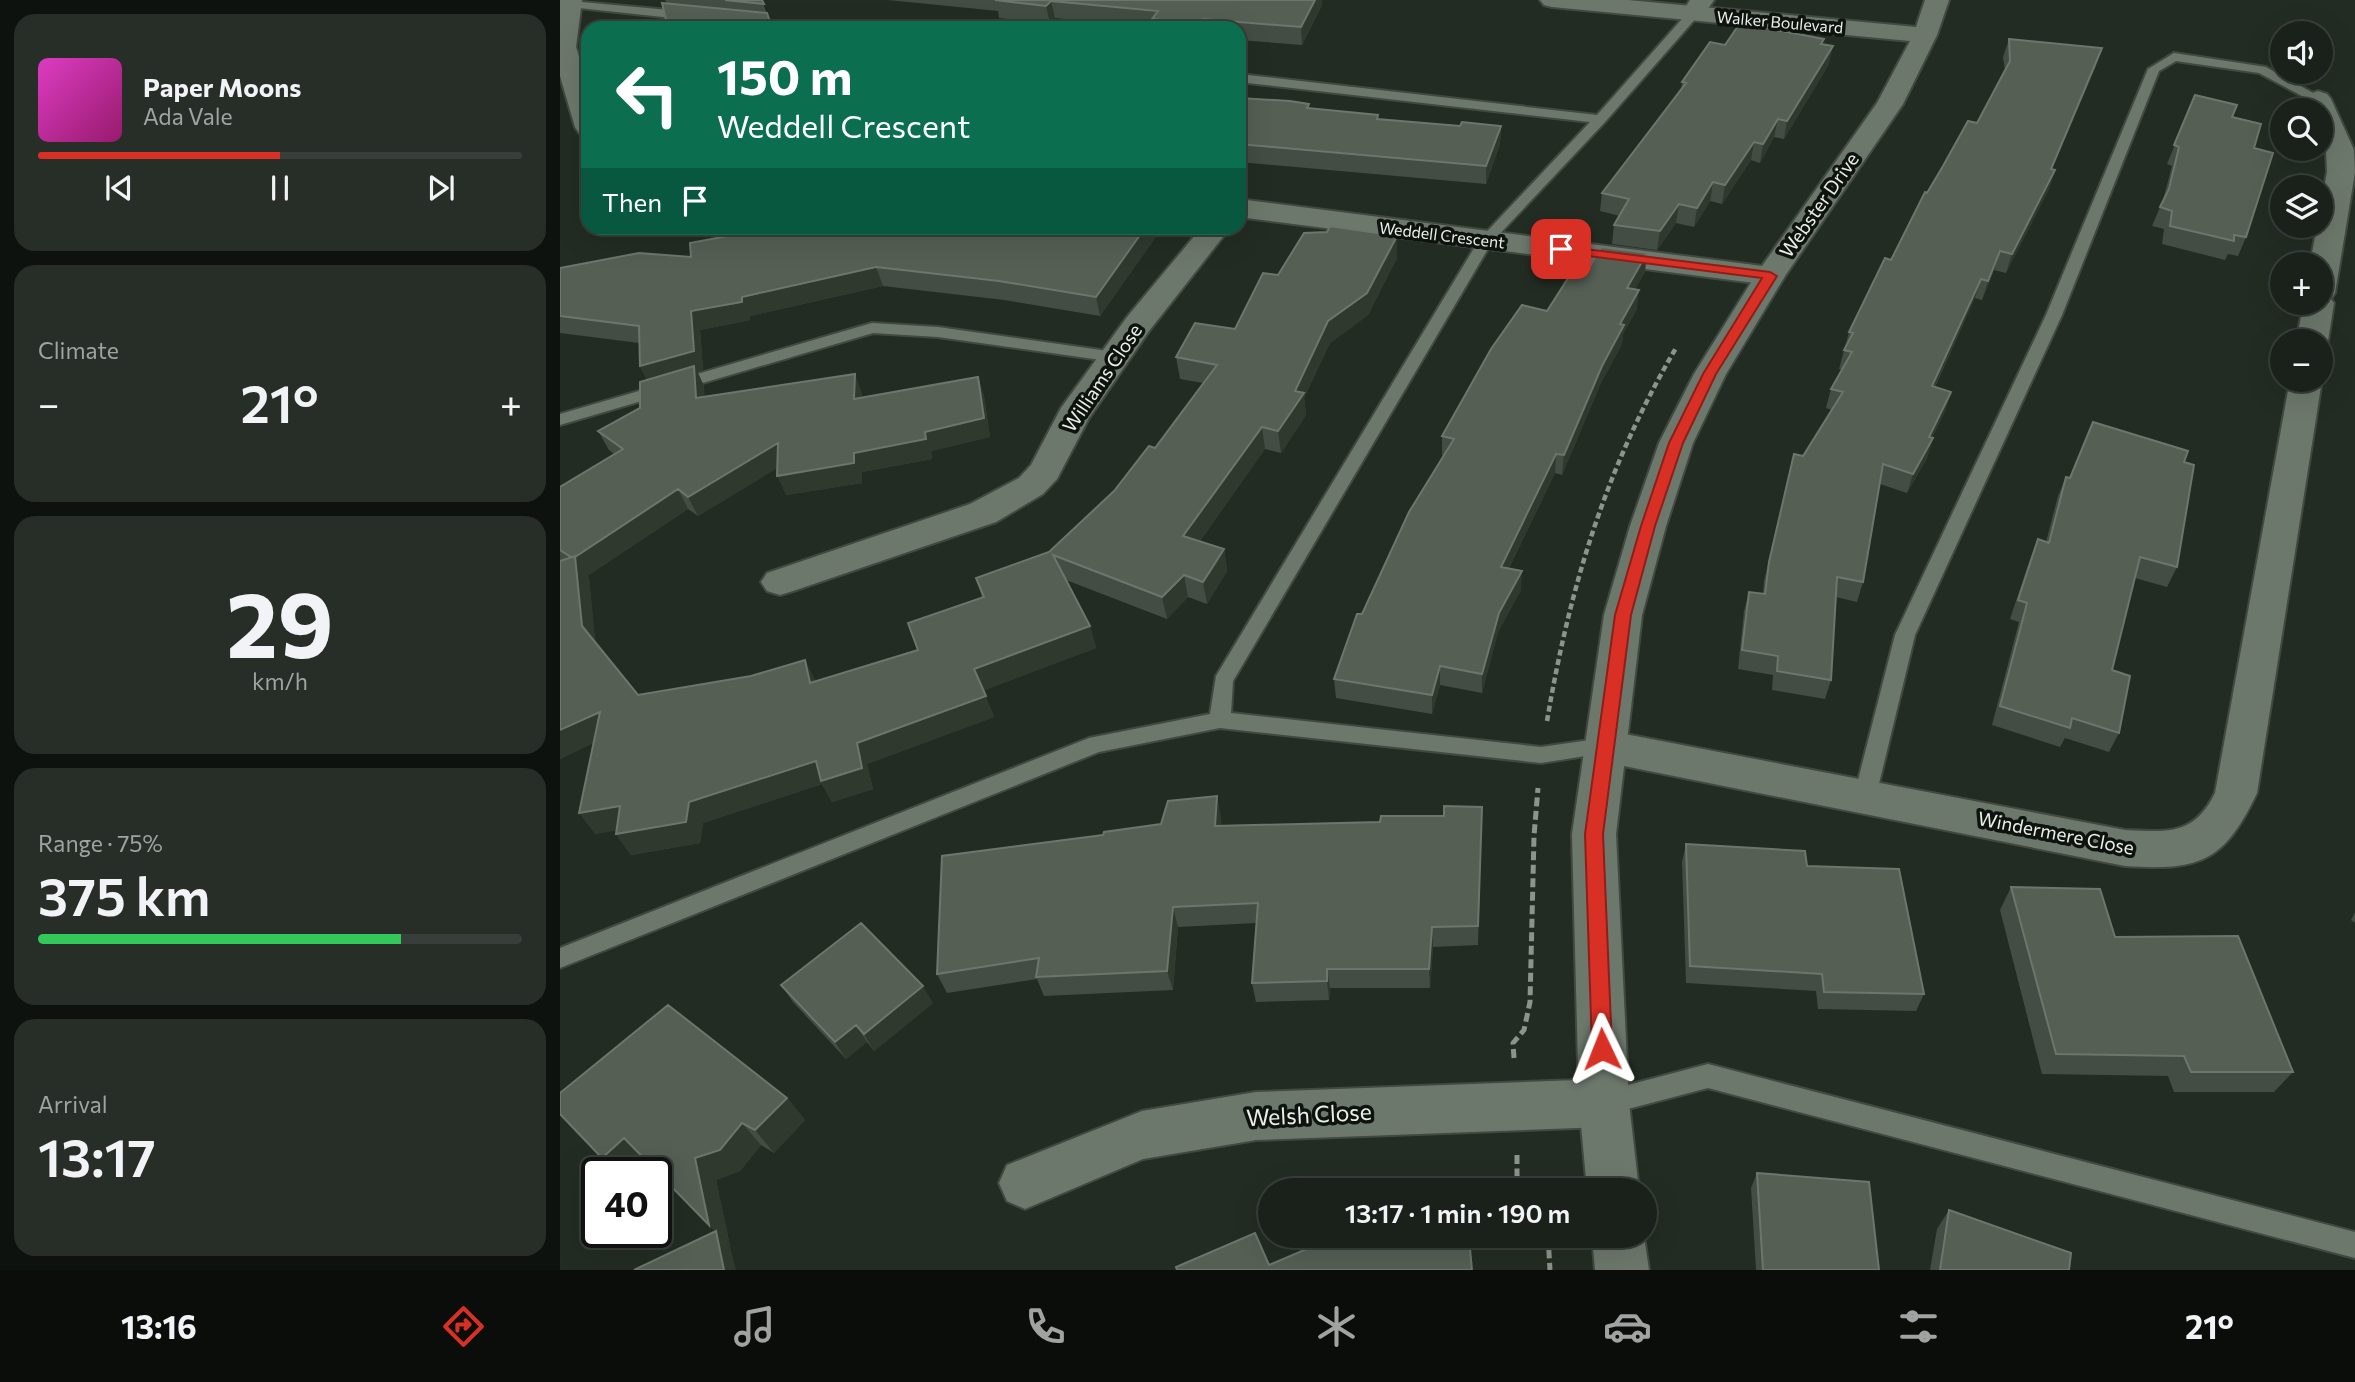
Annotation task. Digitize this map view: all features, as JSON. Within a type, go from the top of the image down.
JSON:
[{"type":"street","name":"Walker Boulevard","points":[[1552,0],[1697,7],[1925,35]]},
{"type":"street","name":"Webster Drive","points":[[1612,1178],[1604,1103],[1594,834],[1623,615],[1648,526],[1676,443],[1715,364],[1770,276],[1890,104],[1925,35],[1937,0]]},
{"type":"street","points":[[566,1],[564,47],[581,104]]},
{"type":"street","points":[[2327,252],[2341,172],[2340,150],[2333,134]]},
{"type":"street","name":"Weddell Crescent","points":[[1246,209],[1770,276]]},
{"type":"street","name":"Williams Close","points":[[780,582],[951,525],[1021,494],[1045,471],[1073,415],[1138,324],[1210,235]]},
{"type":"street","name":"Windermere Close","points":[[1604,746],[2125,849],[2179,848],[2213,834],[2227,815],[2236,793],[2304,392]]},
{"type":"street","name":"Welsh Close","points":[[1025,1183],[1142,1136],[1256,1116],[1604,1103]]},
{"type":"street","points":[[1619,1248],[1622,1270]]},
{"type":"lane","points":[[566,1],[705,18]]},
{"type":"lane","points":[[1220,720],[1223,681],[1486,240],[1600,119],[1697,7]]},
{"type":"lane","points":[[1865,796],[1905,635],[2054,315],[2154,69],[2174,57],[2262,70],[2316,98]]},
{"type":"lane","points":[[1246,79],[1600,119]]},
{"type":"lane","points":[[560,419],[872,328],[939,332],[1115,357]]},
{"type":"lane","points":[[560,958],[1096,744],[1220,720],[1541,755],[1604,746]]},
{"type":"lane","points":[[1604,1103],[1708,1076],[2355,1245]]},
{"type":"path","points":[[1549,1248],[1550,1270]]},
{"type":"building","points":[[725,0],[762,0],[764,4]]},
{"type":"building","points":[[995,0],[1315,0],[1301,27],[1203,19],[1171,21],[1152,19],[1158,11],[1051,1],[1046,6]]},
{"type":"building","points":[[662,3],[767,13],[770,21],[666,21]]},
{"type":"building","points":[[1740,23],[1824,39],[1821,44],[1833,46],[1787,121],[1778,119],[1763,144],[1754,142],[1725,185],[1713,182],[1697,208],[1679,204],[1660,231],[1614,225],[1629,199],[1602,193],[1686,83],[1682,82],[1710,42],[1725,45]]},
{"type":"building","points":[[2009,39],[2102,48],[2051,169],[2055,170],[2012,254],[2000,251],[1988,281],[1981,279],[1932,386],[1951,392],[1929,437],[1933,438],[1913,474],[1883,464],[1863,582],[1837,577],[1831,680],[1777,671],[1778,656],[1742,650],[1749,592],[1765,594],[1769,562],[1794,454],[1803,456],[1843,392],[1831,389],[1852,352],[1844,350],[1853,333],[1849,332],[1885,258],[1891,260],[1925,192],[1927,193],[1968,121],[1977,123],[2010,61]]},
{"type":"building","points":[[2195,95],[2237,105],[2232,117],[2261,124],[2254,148],[2270,152],[2270,161],[2246,237],[2234,235],[2234,241],[2170,226],[2172,211],[2160,207],[2169,189],[2179,147],[2174,145]]},
{"type":"building","points":[[1246,98],[1290,101],[1309,104],[1307,108],[1378,115],[1377,119],[1460,126],[1462,122],[1501,126],[1486,166],[1246,145]]},
{"type":"building","points":[[1330,226],[1397,236],[1367,293],[1328,321],[1295,391],[1304,393],[1278,431],[1262,427],[1183,536],[1224,549],[1203,582],[1184,575],[1162,597],[1053,555],[1090,626],[974,669],[986,696],[857,743],[862,768],[821,781],[816,761],[689,802],[686,822],[616,834],[620,806],[579,813],[600,712],[560,730],[560,561],[575,556],[582,626],[638,695],[751,676],[805,660],[810,683],[918,650],[908,623],[984,597],[976,578],[1049,552],[1114,491],[1149,446],[1155,448],[1217,365],[1176,357],[1195,323],[1235,329],[1263,273],[1278,275],[1304,233],[1327,232]]},
{"type":"building","points":[[733,235],[1140,235],[1096,297],[999,281],[876,267],[742,297],[742,302],[691,311],[694,351],[640,366],[639,326],[560,316],[560,268],[639,253],[691,257],[690,243]]},
{"type":"building","points":[[1601,247],[1647,253],[1627,288],[1639,290],[1620,324],[1624,325],[1602,366],[1564,455],[1556,454],[1501,567],[1522,571],[1499,613],[1482,674],[1440,666],[1432,695],[1334,679],[1357,614],[1362,614],[1409,512],[1454,439],[1442,436],[1491,349],[1522,305],[1547,311],[1572,272],[1585,275]]},
{"type":"building","points":[[694,366],[696,398],[855,374],[854,399],[978,377],[984,418],[925,432],[926,439],[854,453],[854,463],[777,476],[778,443],[688,497],[678,489],[575,557],[560,550],[560,487],[623,449],[598,431],[640,408],[640,382]]},
{"type":"building","points":[[2093,422],[2188,451],[2184,462],[2194,465],[2177,567],[2140,557],[2112,670],[2130,676],[2119,733],[2072,718],[2070,728],[2000,706],[2027,603],[2018,600],[2038,539],[2049,543],[2066,477],[2070,478]]},
{"type":"building","points":[[1217,796],[1215,826],[1380,822],[1381,816],[1444,816],[1444,806],[1482,807],[1478,926],[1432,927],[1429,969],[1327,969],[1327,981],[1252,983],[1258,903],[1173,907],[1167,971],[1036,977],[1039,958],[937,974],[942,856],[1103,835],[1104,832],[1161,824],[1168,801]]},
{"type":"building","points":[[1686,844],[1805,851],[1807,866],[1899,869],[1924,994],[1824,992],[1822,974],[1690,966]]},
{"type":"building","points":[[2011,887],[2100,889],[2115,937],[2238,936],[2293,1072],[2191,1072],[2184,1056],[2056,1054]]},
{"type":"building","points":[[861,923],[923,986],[864,1034],[856,1025],[835,1042],[781,985]]},
{"type":"building","points":[[668,1005],[787,1098],[755,1130],[742,1123],[720,1150],[695,1158],[709,1225],[672,1187],[672,1157],[643,1157],[624,1138],[601,1157],[560,1114],[560,1093]]},
{"type":"building","points":[[1757,1173],[1869,1182],[1879,1270],[1763,1270]]},
{"type":"building","points":[[1949,1210],[2071,1253],[2069,1270],[1940,1270]]},
{"type":"building","points":[[716,1231],[724,1270],[634,1270]]},
{"type":"building","points":[[1255,1233],[1258,1248],[1262,1248],[1269,1265],[1309,1248],[1461,1248],[1470,1249],[1472,1270],[1177,1270],[1176,1267]]},
{"type":"route","points":[[1561,249],[1770,276],[1710,374],[1676,443],[1648,526],[1623,615],[1594,834],[1602,1049]]}]
